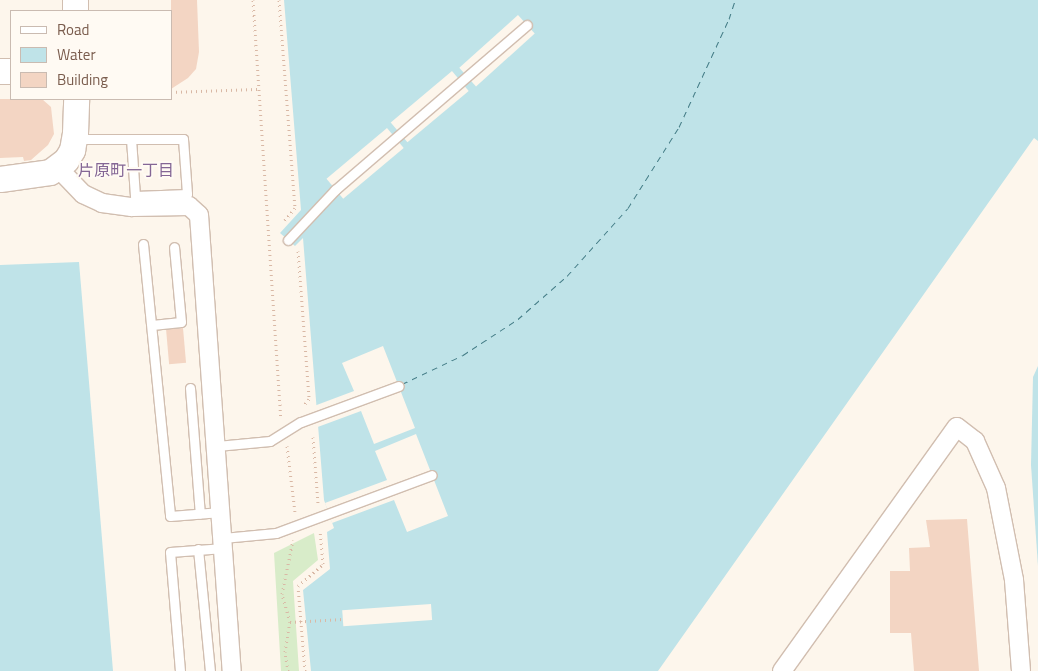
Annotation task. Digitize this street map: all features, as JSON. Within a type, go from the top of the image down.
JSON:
[{"type":"street","points":[[0,179],[37,176],[58,168],[66,160],[74,139],[76,100]]},
{"type":"street","points":[[58,168],[83,194],[102,203],[132,207],[189,206],[199,215],[222,512],[232,671]]},
{"type":"street","points":[[782,671],[957,427],[975,441],[996,488],[1014,580],[1021,671]]},
{"type":"lane","points":[[288,240],[335,190],[527,25]]},
{"type":"lane","points":[[74,139],[183,139],[188,194],[135,196],[131,140]]},
{"type":"lane","points":[[143,244],[170,516],[222,512]]},
{"type":"lane","points":[[152,324],[181,322],[174,247]]},
{"type":"lane","points":[[217,446],[270,441],[283,435],[300,422],[398,386]]},
{"type":"lane","points":[[190,388],[200,514]]},
{"type":"lane","points":[[180,671],[170,552],[198,549],[276,533],[432,475]]},
{"type":"lane","points":[[198,549],[210,671]]},
{"type":"path","points":[[253,0],[283,435],[289,451],[296,525],[282,594],[290,622],[285,652],[288,671]]},
{"type":"path","points":[[279,0],[295,208],[282,223]]},
{"type":"path","points":[[172,92],[259,89]]},
{"type":"path","points":[[268,239],[272,234]]},
{"type":"path","points":[[298,251],[309,399],[303,406]]},
{"type":"path","points":[[313,437],[318,505]]},
{"type":"path","points":[[305,671],[298,586],[323,564],[320,530]]},
{"type":"path","points":[[290,622],[343,619]]},
{"type":"green space","points":[[314,533],[318,560],[293,581],[299,671],[281,671],[274,553]]},
{"type":"water","points":[[284,0],[1038,0],[1038,141],[1034,138],[658,671],[311,671],[303,590],[330,569],[327,532],[334,528],[324,500],[303,238],[295,246],[280,233],[301,210]]},
{"type":"water","points":[[79,262],[113,671],[0,671],[0,265]]},
{"type":"water","points":[[1038,366],[1038,566],[1031,465],[1033,377]]},
{"type":"pier","points":[[518,15],[535,34],[476,86],[459,68]]},
{"type":"pier","points":[[452,71],[469,91],[407,142],[391,122]]},
{"type":"pier","points":[[387,128],[404,148],[343,199],[326,179]]},
{"type":"pier","points":[[383,346],[415,428],[374,444],[361,411],[315,428],[314,406],[354,391],[342,363]]},
{"type":"pier","points":[[416,434],[448,516],[407,532],[394,500],[332,523],[325,503],[387,480],[375,451]]},
{"type":"pier","points":[[431,604],[432,620],[343,626],[342,610]]},
{"type":"building","points":[[171,0],[197,0],[199,52],[196,69],[188,78],[172,88],[172,10]]},
{"type":"building","points":[[0,99],[43,100],[51,107],[54,134],[48,145],[31,160],[24,161],[23,157],[0,158]]},
{"type":"building","points":[[183,328],[186,363],[169,364],[166,329]]},
{"type":"building","points":[[967,519],[979,671],[914,671],[911,633],[890,633],[890,571],[910,571],[909,548],[930,547],[926,520]]},
{"type":"ferry route","points":[[402,384],[463,355],[518,319],[567,276],[628,208],[679,127],[729,19],[735,0]]},
{"type":"district","name":"片原町一丁目","points":[[126,170]]}]
